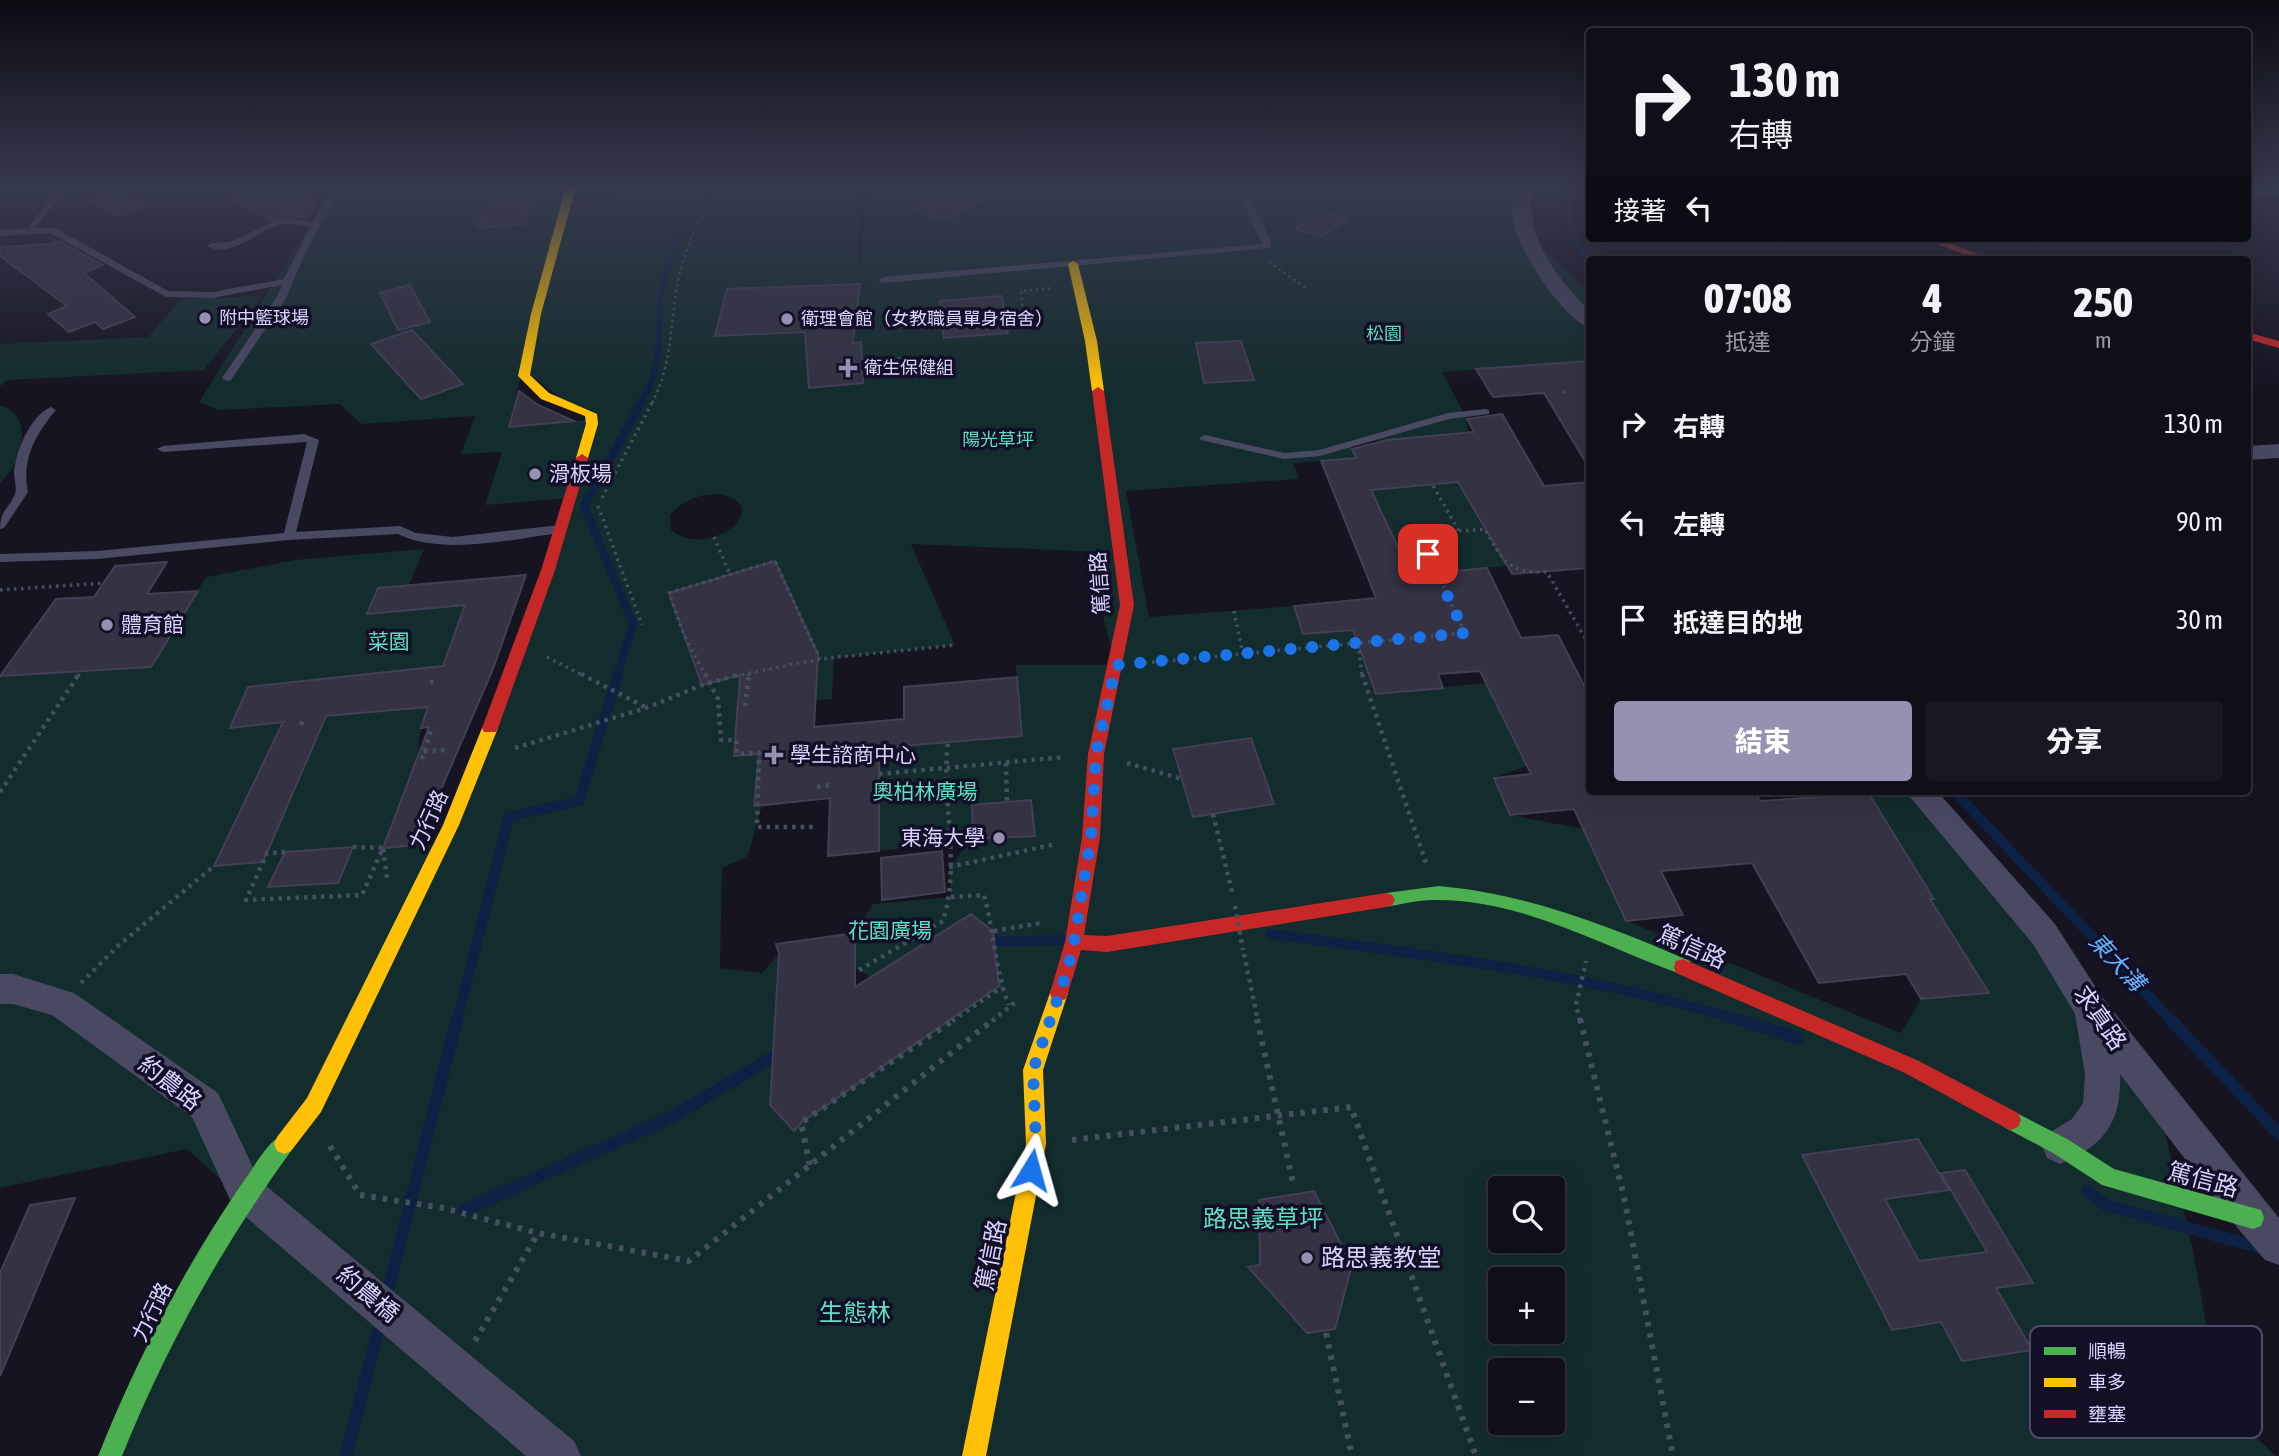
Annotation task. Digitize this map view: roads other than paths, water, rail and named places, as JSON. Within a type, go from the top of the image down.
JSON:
[{"type":"street","name":"力行路","points":[[110,1456],[126,1414],[186,1290],[246,1194],[314,1105],[343,1050],[451,825],[513,670],[592,424],[592,414],[550,398],[528,384],[524,376],[536,314],[552,254]]},
{"type":"street","points":[[1534,254],[1569,301],[1586,318]]},
{"type":"street","name":"篤信路","points":[[974,1456],[1036,1144],[1033,1070],[1067,971],[1076,928],[1091,837],[1096,754],[1127,605],[1105,426],[1073,264]]},
{"type":"street","points":[[2251,336],[2279,345]]},
{"type":"street","points":[[2251,453],[2279,452]]},
{"type":"street","name":"求真路","points":[[1923,795],[2044,934],[2090,1008],[2253,1217],[2279,1246]]},
{"type":"street","name":"篤信路","points":[[1076,928],[1107,944],[1437,893],[1503,901],[1536,910],[1634,946],[1912,1068],[2060,1146],[2109,1178],[2253,1217]]},
{"type":"street","name":"約農路","points":[[0,989],[13,989],[62,1003],[205,1105],[246,1194],[326,1258]]},
{"type":"street","points":[[2060,1146],[2087,1130],[2097,1117],[2102,1096],[2103,1073],[2090,1008]]},
{"type":"street","name":"約農橋","points":[[326,1258],[559,1456]]},
{"type":"lane","points":[[95,254],[166,294],[181,296],[246,290],[288,281]]},
{"type":"lane","points":[[227,379],[281,298],[301,254]]},
{"type":"lane","points":[[883,280],[1192,254]]},
{"type":"lane","points":[[0,525],[22,492],[17,477],[34,429],[51,410]]},
{"type":"lane","points":[[1205,438],[1284,456],[1320,453],[1448,416],[1485,412]]},
{"type":"lane","points":[[163,449],[304,437],[313,440],[289,536]]},
{"type":"lane","points":[[0,558],[97,555],[289,536],[400,530],[408,536],[433,542],[560,529]]},
{"type":"waterway","points":[[641,403],[649,388],[657,361],[661,294],[671,254]]},
{"type":"waterway","points":[[617,676],[633,624],[584,506],[642,401]]},
{"type":"waterway","points":[[457,1021],[509,817],[579,801],[618,674]]},
{"type":"waterway","name":"東大溝","points":[[1958,795],[2172,1021]]},
{"type":"waterway","points":[[1270,934],[1448,958],[1567,978],[1742,1021]]},
{"type":"waterway","points":[[983,942],[1064,940]]},
{"type":"waterway","points":[[386,1298],[457,1019]]},
{"type":"waterway","points":[[1736,1019],[1798,1038]]},
{"type":"waterway","name":"東大溝","points":[[2170,1019],[2279,1134]]},
{"type":"waterway","points":[[464,1210],[672,1117],[782,1052]]},
{"type":"waterway","points":[[2088,1191],[2106,1205],[2279,1253]]},
{"type":"waterway","points":[[346,1456],[381,1319]]},
{"type":"place","name":"附中籃球場","points":[[205,318]]},
{"type":"place","name":"衛理會館（女教職員單身宿舍）","points":[[787,319]]},
{"type":"place","name":"衛生保健組","points":[[848,368]]},
{"type":"place","name":"滑板場","points":[[535,474]]},
{"type":"place","name":"體育館","points":[[107,625]]},
{"type":"place","name":"學生諮商中心","points":[[774,755]]},
{"type":"place","name":"東海大學","points":[[999,838]]},
{"type":"place","name":"路思義教堂","points":[[1307,1258]]},
{"type":"park label","name":"松園","points":[[1384,334]]},
{"type":"park label","name":"陽光草坪","points":[[998,440]]},
{"type":"park label","name":"菜園","points":[[389,642]]},
{"type":"park label","name":"奧柏林廣場","points":[[925,792]]},
{"type":"park label","name":"花園廣場","points":[[890,931]]},
{"type":"park label","name":"路思義草坪","points":[[1263,1219]]},
{"type":"park label","name":"生態林","points":[[855,1313]]}]
